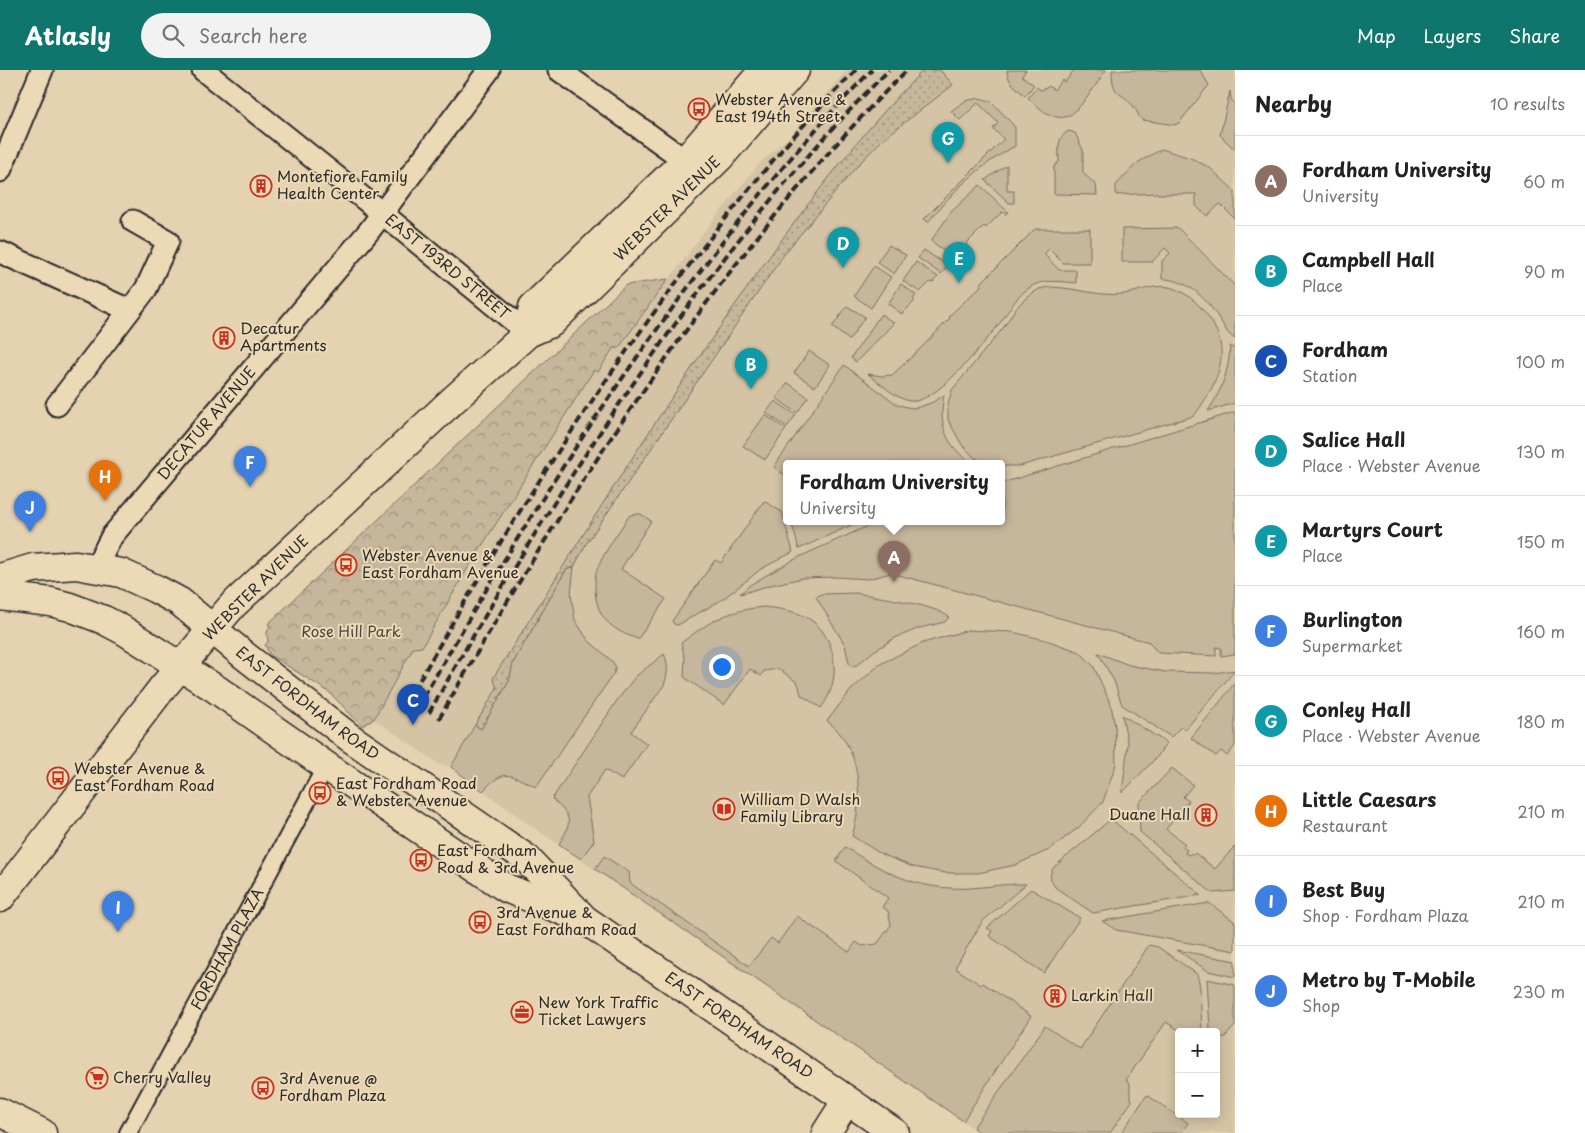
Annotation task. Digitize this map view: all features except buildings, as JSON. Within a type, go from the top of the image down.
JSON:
[{"type":"main road","name":"WEBSTER AVENUE","points":[[0,898],[180,666],[213,628],[241,599],[452,401],[528,333],[551,322],[694,167],[764,70]]},
{"type":"main road","name":"WEBSTER AVENUE","points":[[694,167],[736,138],[796,70]]},
{"type":"main road","name":"EAST FORDHAM ROAD","points":[[0,578],[33,568],[76,564],[121,573],[180,602],[349,737],[526,858],[584,919],[895,1133]]},
{"type":"main road","name":"EAST FORDHAM ROAD","points":[[0,596],[51,602],[87,613],[123,630],[180,666],[506,888],[584,919]]},
{"type":"main road","points":[[826,1133],[847,1100]]},
{"type":"main road","points":[[0,1112],[42,1133]]},
{"type":"street","points":[[0,170],[42,70]]},
{"type":"street","name":"EAST 193RD STREET","points":[[202,70],[383,214],[528,333]]},
{"type":"street","name":"DECATUR AVENUE","points":[[96,567],[112,536],[383,214],[489,70]]},
{"type":"street","points":[[559,70],[694,167]]},
{"type":"street","points":[[57,405],[146,289],[168,241],[133,221]]},
{"type":"street","points":[[0,252],[129,310]]},
{"type":"street","name":"FORDHAM PLAZA","points":[[128,1133],[282,843],[326,766]]},
{"type":"shaded area","points":[[847,70],[1235,70],[1235,1133],[980,1133],[524,821],[451,767],[439,764],[374,719],[413,648],[422,647],[469,566],[594,370],[598,371],[614,346],[618,349],[706,229],[759,164],[790,136]]},
{"type":"green space","points":[[923,70],[940,70],[953,85],[882,140],[857,166],[785,253],[586,544],[574,567],[566,570],[513,663],[509,681],[481,729],[475,725],[497,688],[493,678],[610,492],[701,354],[777,246],[823,185],[897,97]]},
{"type":"green space","points":[[1007,70],[1026,70],[1022,76],[1034,85],[1025,96],[1011,81]]},
{"type":"green space","points":[[1074,70],[1106,70],[1082,104],[1070,115],[1060,117],[1050,114],[1028,98],[1037,87],[1040,90],[1049,86],[1054,90],[1062,80],[1065,82]]},
{"type":"green space","points":[[1112,70],[1200,70],[1209,85],[1179,123],[1175,125],[1142,120],[1129,101],[1115,89]]},
{"type":"green space","points":[[1230,91],[1231,100],[1235,103],[1235,150],[1220,135]]},
{"type":"green space","points":[[979,98],[991,101],[1015,127],[1015,146],[979,170],[947,200],[928,222],[924,219],[1004,139],[993,129],[998,123],[978,103],[960,120],[951,111],[965,101]]},
{"type":"green space","points":[[1069,131],[1075,133],[1083,150],[1083,173],[1096,185],[1097,195],[1054,194],[1054,166],[1059,162],[1059,144],[1062,137]]},
{"type":"green space","points":[[1162,149],[1193,159],[1210,168],[1235,191],[1235,219],[1220,204],[1207,216],[1196,206],[1196,194],[1116,195],[1116,185],[1137,163]]},
{"type":"green space","points":[[1007,165],[1007,191],[1014,191],[1014,203],[1009,203],[985,180]]},
{"type":"green space","points":[[980,185],[1008,212],[1006,214],[1002,212],[986,228],[984,226],[966,244],[969,247],[956,259],[931,241],[951,212]]},
{"type":"green space","points":[[1178,228],[1235,286],[1235,339],[1227,332],[1218,317],[1195,290],[1179,282],[1162,279],[1162,261],[1170,253],[1165,248],[1152,262],[1122,262],[1122,229]]},
{"type":"green space","points":[[1035,229],[1090,229],[1090,263],[1063,263],[1049,249],[1044,254],[1059,270],[1076,270],[1076,283],[1044,282],[1027,289],[957,373],[944,385],[920,400],[904,400],[868,374],[892,375],[919,350],[950,318],[949,316],[981,286],[980,284]]},
{"type":"green space","points":[[889,245],[906,255],[894,274],[877,262]]},
{"type":"green space","points":[[924,250],[948,266],[941,274],[918,258]]},
{"type":"green space","points":[[916,262],[938,277],[920,292],[903,281]]},
{"type":"green space","points":[[874,266],[891,277],[871,308],[854,296]]},
{"type":"green space","name":"Rose Hill Park","points":[[668,279],[618,349],[614,347],[598,372],[594,370],[469,566],[422,647],[413,648],[374,719],[362,726],[329,692],[270,655],[265,645],[268,642],[267,632],[270,627],[268,624],[626,285]]},
{"type":"green space","points":[[901,284],[916,295],[913,299],[915,301],[902,314],[888,304]]},
{"type":"green space","points":[[1163,286],[1184,293],[1192,299],[1213,324],[1219,338],[1221,351],[1217,377],[1194,416],[1020,466],[1005,466],[1005,460],[980,460],[975,458],[962,445],[948,420],[948,404],[952,390],[1003,328],[1016,308],[1039,289],[1049,287],[1114,295]]},
{"type":"green space","points":[[847,306],[865,317],[849,340],[832,327]]},
{"type":"green space","points":[[881,314],[894,323],[856,362],[851,358]]},
{"type":"green space","points":[[1230,346],[1235,349],[1235,403],[1208,411],[1224,380]]},
{"type":"green space","points":[[809,351],[830,365],[815,387],[794,373]]},
{"type":"green space","points":[[844,365],[898,405],[912,408],[920,407],[944,395],[942,416],[946,434],[950,442],[968,460],[783,460],[783,474],[774,467]]},
{"type":"green space","points":[[788,383],[808,397],[797,413],[776,398]]},
{"type":"green space","points":[[775,401],[796,415],[787,427],[766,413]]},
{"type":"green space","points":[[1235,412],[1235,654],[1221,656],[1221,648],[1216,647],[1216,656],[1158,653],[1149,642],[891,573],[868,579],[803,578],[740,594],[750,585],[799,557],[870,525],[1005,525],[1005,482]]},
{"type":"green space","points":[[765,415],[786,429],[765,460],[743,446]]},
{"type":"green space","points":[[764,501],[782,512],[783,525],[786,525],[793,552],[761,569],[723,599],[678,625],[674,624],[672,621],[715,560],[721,563]]},
{"type":"green space","points":[[641,514],[651,521],[621,569],[666,599],[638,639],[619,631],[601,614],[595,586],[596,572],[612,541],[629,516]]},
{"type":"green space","points":[[792,525],[851,525],[799,549]]},
{"type":"green space","points":[[574,567],[571,594],[575,620],[588,640],[612,661],[616,667],[614,673],[536,787],[514,777],[503,776],[491,783],[483,791],[451,767],[475,725],[481,729],[509,681],[513,663],[566,570]]},
{"type":"green space","points":[[856,593],[931,608],[949,617],[945,622],[920,628],[895,638],[874,651],[857,665],[851,666],[845,645],[816,597],[821,594]]},
{"type":"green space","points":[[764,607],[791,611],[804,616],[815,623],[829,642],[834,665],[834,676],[827,698],[821,708],[801,695],[798,683],[779,669],[764,671],[761,676],[750,669],[724,705],[684,677],[685,659],[681,643],[720,618],[740,611]]},
{"type":"green space","points":[[968,630],[1012,632],[1046,640],[1080,652],[1094,667],[1111,705],[1115,726],[1116,764],[1103,802],[1078,828],[1049,850],[1015,865],[978,873],[945,873],[913,867],[881,854],[852,836],[858,806],[857,774],[847,744],[827,721],[851,690],[880,664],[923,643]]},
{"type":"green space","points":[[1098,653],[1129,665],[1165,672],[1214,673],[1235,670],[1185,730],[1181,727],[1171,737],[1122,705],[1114,681]]},
{"type":"green space","points":[[664,654],[667,669],[664,685],[631,732],[647,744],[622,780],[605,770],[587,797],[594,841],[581,859],[559,844],[567,830],[568,820],[564,810],[552,799],[618,699],[636,676]]},
{"type":"green space","points":[[1235,683],[1235,746],[1227,756],[1221,751],[1216,756],[1191,738]]},
{"type":"green space","points":[[1122,715],[1167,743],[1158,756],[1122,793],[1128,744]]},
{"type":"green space","points":[[1172,768],[1193,785],[1183,797],[1189,801],[1166,829],[1185,844],[1183,847],[1187,850],[1185,853],[1193,855],[1195,853],[1215,869],[1234,847],[1235,891],[1212,893],[1140,832],[1139,803]]},
{"type":"green space","points":[[1111,819],[1201,895],[1093,913],[1056,888],[1050,878],[1054,867]]},
{"type":"green space","points":[[845,847],[895,875],[935,887],[960,888],[1026,884],[982,922],[955,968],[981,985],[983,983],[1031,1016],[963,1121],[595,869],[604,856],[629,872],[630,883],[749,966],[771,938],[778,943],[797,916],[849,952],[856,942],[862,946],[877,944],[891,925],[888,911],[882,907],[888,898],[836,861]]},
{"type":"green space","points":[[1031,889],[1080,918],[1044,973],[989,936],[992,931],[987,928]]},
{"type":"green space","points":[[1209,903],[1235,922],[1235,951],[1116,930],[1102,921]]},
{"type":"green space","points":[[1149,945],[1158,947],[1197,974],[1200,986],[1202,1028],[1176,1028],[1166,1022],[1126,1080],[1130,1083],[1132,1101],[1110,1133],[980,1133],[973,1128],[1045,1026],[1080,1049]]},
{"type":"green space","points":[[1177,950],[1235,961],[1235,977],[1208,971]]},
{"type":"green space","points":[[1207,979],[1235,985],[1235,1026],[1224,1038],[1220,1036],[1220,1028],[1210,1028]]},
{"type":"green space","points":[[1147,1095],[1175,1114],[1175,1118],[1181,1118],[1188,1123],[1181,1133],[1121,1133]]},
{"type":"railway","points":[[408,701],[504,536],[573,428],[646,323],[704,246],[767,168],[810,118],[856,70]]},
{"type":"railway","points":[[418,707],[517,540],[622,378],[718,247],[760,195],[826,118],[872,70]]},
{"type":"railway","points":[[429,713],[493,602],[561,492],[669,333],[728,253],[772,199],[817,146],[889,70]]},
{"type":"railway","points":[[439,719],[563,511],[675,345],[785,203],[865,113],[907,70]]},
{"type":"place","name":"Webster Avenue & East 194th Street","points":[[699,109]]},
{"type":"place","name":"Conley Hall","points":[[948,163]]},
{"type":"place","name":"Montefiore Family Health Center","points":[[261,186]]},
{"type":"place","name":"Salice Hall","points":[[843,268]]},
{"type":"place","name":"Martyrs Court","points":[[959,283]]},
{"type":"place","name":"Decatur Apartments","points":[[224,338]]},
{"type":"place","name":"Campbell Hall","points":[[751,389]]},
{"type":"place","name":"Burlington","points":[[250,487]]},
{"type":"place","name":"Little Caesars","points":[[105,501]]},
{"type":"place","name":"Metro by T-Mobile","points":[[30,532]]},
{"type":"place","name":"Webster Avenue & East Fordham Avenue","points":[[346,565]]},
{"type":"place","name":"Fordham University","points":[[894,582]]},
{"type":"place","name":"Fordham","points":[[413,725]]},
{"type":"place","name":"Webster Avenue & East Fordham Road","points":[[58,778]]},
{"type":"place","name":"East Fordham Road & Webster Avenue","points":[[320,793]]},
{"type":"place","name":"William D Walsh Family Library","points":[[724,809]]},
{"type":"place","name":"Duane Hall","points":[[1206,815]]},
{"type":"place","name":"East Fordham Road & 3rd Avenue","points":[[421,860]]},
{"type":"place","name":"3rd Avenue & East Fordham Road","points":[[480,922]]},
{"type":"place","name":"Best Buy","points":[[118,932]]},
{"type":"place","name":"Larkin Hall","points":[[1055,996]]},
{"type":"place","name":"New York Traffic Ticket Lawyers","points":[[522,1012]]},
{"type":"place","name":"Cherry Valley","points":[[97,1078]]},
{"type":"place","name":"3rd Avenue @ Fordham Plaza","points":[[263,1088]]}]
